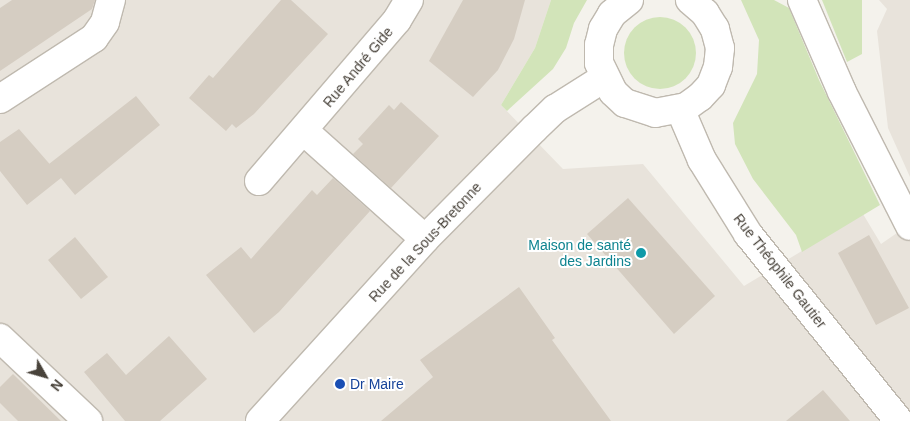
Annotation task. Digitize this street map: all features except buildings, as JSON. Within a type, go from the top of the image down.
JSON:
[{"type":"street","points":[[0,99],[94,38],[105,22],[111,0]]},
{"type":"street","name":"Rue André Gide","points":[[259,181],[304,131],[397,20],[409,0]]},
{"type":"street","points":[[629,0],[612,14],[603,29],[599,45],[599,62],[604,78],[613,92],[639,110],[655,113],[680,109],[700,97],[711,85],[718,67],[720,48],[715,29],[706,13],[690,0]]},
{"type":"street","points":[[802,0],[842,92],[907,213]]},
{"type":"street","name":"Rue de la Sous-Bretonne","points":[[260,421],[425,240],[555,109],[604,78]]},
{"type":"street","name":"Rue Théophile Gautier","points":[[680,109],[702,160],[748,234],[900,421]]},
{"type":"street","points":[[304,131],[425,240]]},
{"type":"street","points":[[0,338],[88,421]]},
{"type":"shaded area","points":[[0,0],[551,0],[535,48],[501,105],[563,169],[643,164],[744,286],[863,214],[881,244],[910,224],[910,421],[0,421]]},
{"type":"shaded area","points":[[879,0],[910,0],[910,177],[888,128],[877,31],[887,9]]},
{"type":"green space","points":[[551,0],[587,0],[574,23],[566,48],[553,69],[507,111],[501,105],[535,48]]},
{"type":"green space","points":[[741,0],[774,0],[789,8],[819,80],[880,205],[802,252],[796,235],[753,179],[735,144],[733,123],[757,74],[759,40]]},
{"type":"green space","points":[[822,0],[862,0],[862,54],[847,62]]},
{"type":"green space","points":[[660,17],[680,23],[690,33],[696,53],[690,73],[680,83],[660,89],[640,83],[630,73],[624,53],[630,33],[640,23]]},
{"type":"place","name":"Maison de santé des Jardins","points":[[641,253]]},
{"type":"place","name":"Dr Maire","points":[[340,384]]}]
